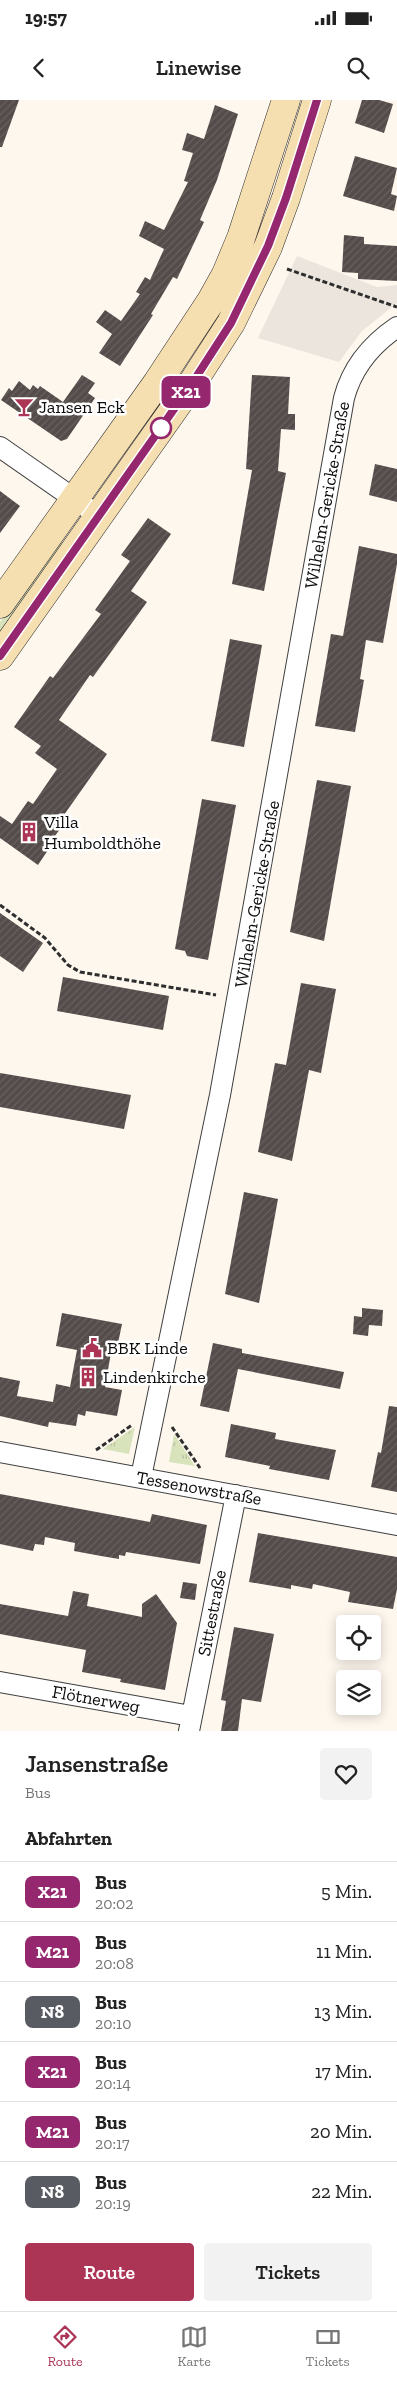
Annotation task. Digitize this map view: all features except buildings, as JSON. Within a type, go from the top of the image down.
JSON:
[{"type":"main road","points":[[0,604],[194,328],[226,274],[253,206],[286,100]]},
{"type":"main road","points":[[0,656],[191,385],[231,323],[268,246],[286,198],[317,100]]},
{"type":"street","name":"Wilhelm-Gericke-Straße","points":[[141,1477],[218,1104],[344,398],[351,378],[362,360],[378,342],[397,327]]},
{"type":"street","points":[[0,446],[99,516]]},
{"type":"street","name":"Tessenowstraße","points":[[0,1452],[397,1525]]},
{"type":"street","name":"Sittestraße","points":[[190,1724],[236,1495]]},
{"type":"street","name":"Flötnerweg","points":[[0,1682],[190,1724]]},
{"type":"path","points":[[287,269],[397,307]]},
{"type":"path","points":[[0,905],[45,938],[68,964],[80,972],[216,995]]},
{"type":"path","points":[[94,1451],[138,1420]]},
{"type":"path","points":[[172,1427],[202,1471]]},
{"type":"green space","points":[[58,540],[67,546],[0,641],[0,622]]},
{"type":"green space","points":[[135,1427],[129,1454],[103,1449]]},
{"type":"green space","points":[[174,1434],[195,1466],[169,1462]]},
{"type":"shaded area","points":[[297,256],[377,287],[397,285],[397,303],[362,331],[339,362],[258,338]]},
{"type":"bus line","name":"X21","points":[[0,656],[212,355],[231,323],[251,285],[268,246],[286,198],[317,100]]},
{"type":"place","name":"Jansen Eck","points":[[24,407]]},
{"type":"place","name":"Villa Humboldthöhe","points":[[29,832]]},
{"type":"place","name":"BBK Linde","points":[[92,1348]]},
{"type":"place","name":"Lindenkirche","points":[[88,1377]]}]
